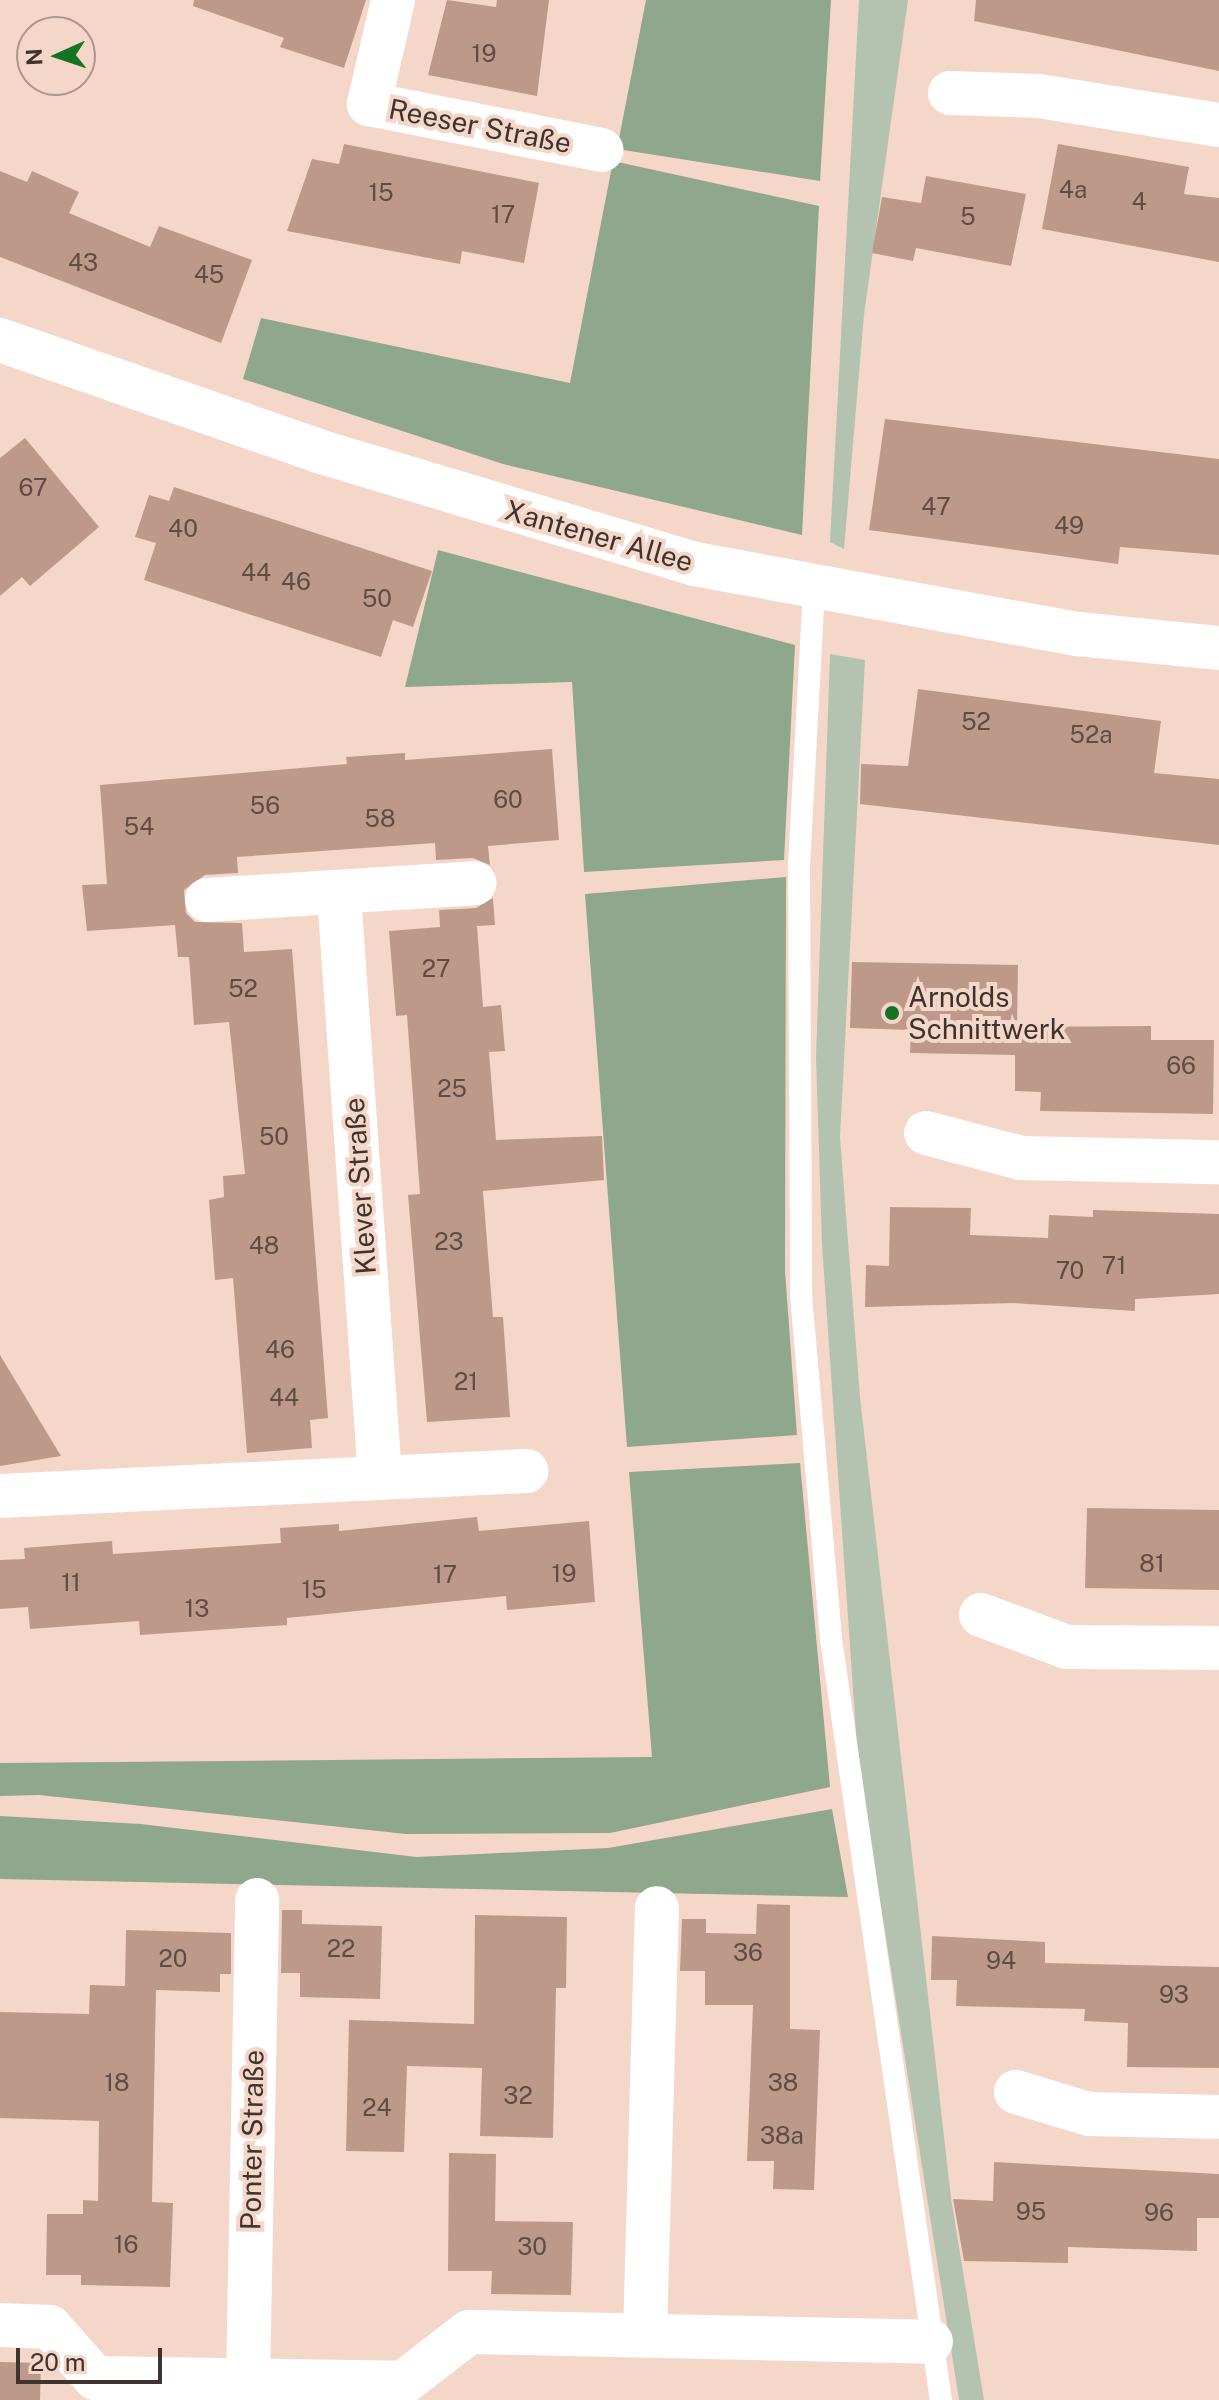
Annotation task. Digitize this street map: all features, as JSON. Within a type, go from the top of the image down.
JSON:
[{"type":"street","name":"Reeser Straße","points":[[393,0],[369,104],[602,150]]},
{"type":"street","points":[[950,93],[1039,96],[1219,125]]},
{"type":"street","name":"Xantener Allee","points":[[0,340],[315,450],[580,531],[814,589],[1078,634],[1219,648]]},
{"type":"street","points":[[207,900],[339,895],[474,883]]},
{"type":"street","name":"Klever Straße","points":[[339,895],[380,1477]]},
{"type":"street","points":[[926,1133],[1021,1158],[1219,1162]]},
{"type":"street","points":[[0,1496],[526,1471]]},
{"type":"street","points":[[981,1615],[1067,1647],[1219,1648]]},
{"type":"street","name":"Ponter Straße","points":[[248,2380],[257,1900]]},
{"type":"street","points":[[645,2335],[657,1908]]},
{"type":"street","points":[[1016,2092],[1089,2114],[1219,2117]]},
{"type":"street","points":[[0,2325],[50,2327],[95,2378],[403,2383],[469,2332],[931,2342]]},
{"type":"lane","points":[[814,589],[799,868],[801,1295],[831,1639],[941,2400]]},
{"type":"green space","points":[[646,0],[831,0],[820,181],[617,149]]},
{"type":"green space","points":[[859,0],[908,0],[864,315],[844,549],[830,542]]},
{"type":"green space","points":[[613,161],[819,206],[802,535],[503,464],[243,379],[261,318],[570,383]]},
{"type":"green space","points":[[438,550],[795,645],[784,860],[584,872],[572,682],[405,687]]},
{"type":"green space","points":[[830,654],[865,660],[840,1137],[860,1397],[951,2198],[984,2400],[959,2400],[858,1761],[822,1245],[816,1057]]},
{"type":"green space","points":[[786,877],[785,1271],[797,1435],[627,1447],[585,894]]},
{"type":"green space","points":[[800,1463],[830,1787],[610,1833],[406,1834],[39,1795],[0,1796],[0,1763],[652,1757],[629,1472]]},
{"type":"green space","points":[[832,1809],[848,1897],[0,1879],[0,1816],[141,1824],[416,1857],[608,1848]]},
{"type":"building","points":[[194,0],[366,0],[344,68],[280,47],[284,38],[193,6]]},
{"type":"building","points":[[447,0],[496,7],[497,0],[549,0],[537,96],[428,75]]},
{"type":"building","points":[[976,0],[1219,0],[1219,71],[974,21]]},
{"type":"building","points":[[344,144],[539,183],[524,263],[462,251],[460,264],[287,231],[312,159],[339,164]]},
{"type":"building","points":[[1058,144],[1189,167],[1184,194],[1219,198],[1219,262],[1042,229]]},
{"type":"building","points":[[0,171],[27,182],[32,171],[79,192],[69,213],[150,247],[159,226],[252,260],[221,343],[0,257]]},
{"type":"building","points":[[926,176],[1026,194],[1011,266],[916,248],[913,261],[872,253],[882,197],[921,203]]},
{"type":"building","points":[[885,419],[1219,459],[1219,555],[1120,547],[1118,564],[869,530]]},
{"type":"building","points":[[25,438],[99,527],[30,586],[22,577],[0,596],[0,458]]},
{"type":"building","points":[[174,487],[432,571],[413,627],[393,620],[381,657],[144,580],[156,543],[135,537],[149,495],[169,501]]},
{"type":"building","points":[[918,689],[1161,721],[1154,773],[1219,779],[1219,845],[860,804],[861,764],[908,766]]},
{"type":"building","points":[[552,749],[559,840],[488,846],[490,865],[473,858],[436,860],[435,843],[237,857],[238,873],[205,875],[184,890],[186,913],[195,922],[242,923],[244,952],[292,949],[328,1418],[310,1420],[312,1448],[247,1453],[233,1278],[215,1280],[209,1200],[224,1197],[223,1176],[245,1174],[229,1022],[194,1025],[189,957],[178,957],[175,925],[87,931],[82,885],[107,884],[100,785],[347,764],[346,757],[405,753],[405,760]]},
{"type":"building","points":[[493,898],[495,925],[477,926],[483,1007],[501,1005],[505,1051],[489,1052],[496,1140],[602,1136],[604,1180],[483,1191],[493,1317],[503,1317],[510,1417],[427,1422],[408,1195],[420,1194],[407,1015],[396,1016],[389,931],[440,927],[439,910],[476,908]]},
{"type":"building","points":[[852,962],[1018,965],[1017,1027],[1151,1026],[1151,1040],[1214,1040],[1213,1114],[1040,1111],[1041,1092],[1015,1091],[1015,1055],[910,1053],[911,1030],[850,1028]]},
{"type":"building","points":[[890,1207],[971,1208],[970,1235],[1048,1238],[1049,1215],[1093,1217],[1093,1210],[1219,1214],[1219,1294],[1135,1299],[1135,1311],[1014,1303],[865,1307],[866,1265],[889,1266]]},
{"type":"building","points":[[0,1355],[61,1456],[0,1466]]},
{"type":"building","points":[[1087,1508],[1219,1510],[1219,1590],[1085,1588]]},
{"type":"building","points":[[477,1517],[479,1531],[589,1521],[595,1602],[507,1610],[506,1596],[287,1618],[287,1625],[140,1635],[139,1621],[30,1629],[28,1607],[0,1609],[0,1560],[25,1559],[24,1548],[112,1541],[113,1554],[281,1543],[280,1528],[339,1524],[339,1531]]},
{"type":"building","points":[[757,1904],[790,1905],[790,2029],[820,2030],[814,2190],[773,2189],[774,2161],[747,2161],[753,2005],[705,2005],[705,1971],[680,1971],[682,1919],[706,1919],[706,1933],[756,1934]]},
{"type":"building","points":[[282,1910],[302,1910],[302,1924],[382,1926],[380,1999],[300,1997],[300,1973],[281,1973]]},
{"type":"building","points":[[475,1915],[567,1917],[566,1988],[556,1988],[553,2138],[480,2136],[482,2068],[407,2066],[404,2152],[346,2151],[349,2020],[474,2024]]},
{"type":"building","points":[[126,1930],[231,1933],[231,1974],[220,1974],[220,1992],[156,1990],[152,2202],[173,2203],[170,2287],[81,2285],[81,2275],[46,2275],[47,2214],[83,2214],[83,2200],[98,2201],[99,2121],[0,2118],[0,2012],[89,2014],[90,1985],[125,1986]]},
{"type":"building","points":[[932,1936],[1045,1942],[1045,1963],[1219,1967],[1219,2068],[1127,2067],[1128,2023],[1084,2021],[1085,2009],[956,2006],[957,1980],[931,1980]]},
{"type":"building","points":[[449,2153],[496,2154],[495,2221],[573,2222],[571,2295],[491,2294],[492,2271],[448,2271]]},
{"type":"building","points":[[994,2162],[1219,2174],[1219,2218],[1197,2218],[1197,2251],[1068,2247],[1068,2263],[964,2261],[953,2199],[993,2201]]},
{"type":"building","points":[[0,2362],[41,2363],[40,2400],[0,2400]]},
{"type":"place","name":"Arnolds Schnittwerk","points":[[892,1013]]}]
